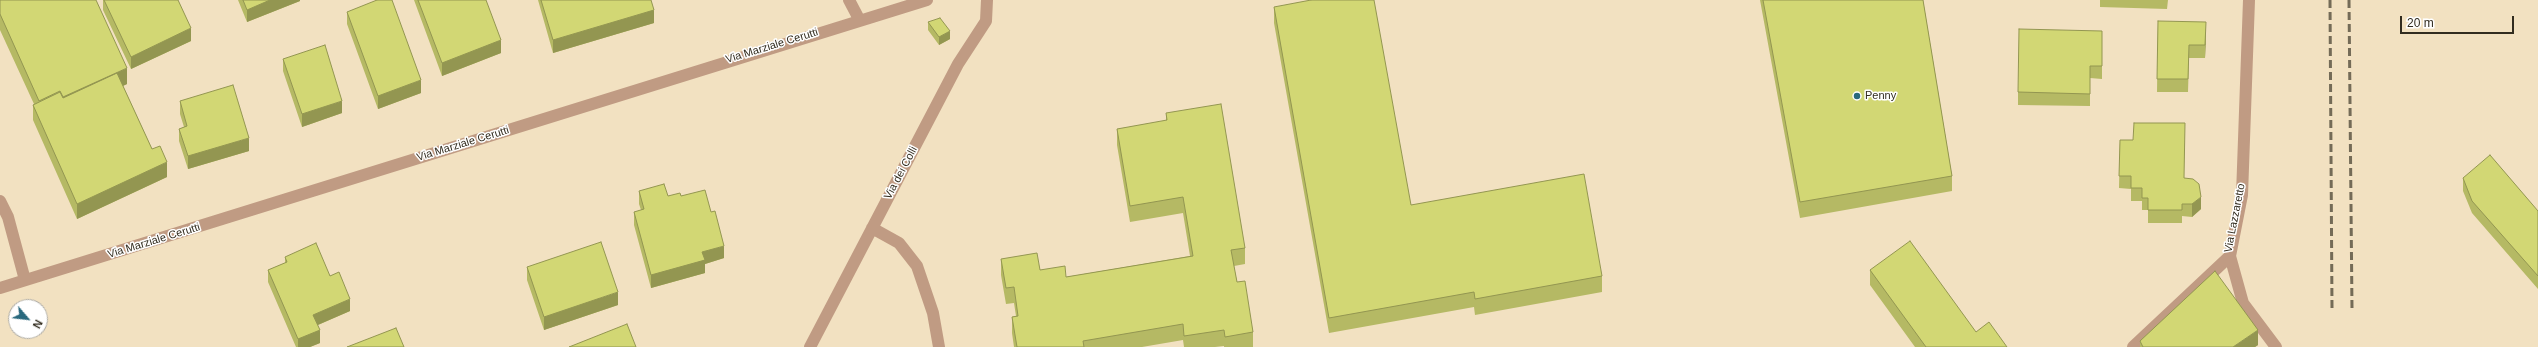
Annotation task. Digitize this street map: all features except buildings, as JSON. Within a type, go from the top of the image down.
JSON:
[{"type":"street","points":[[849,0],[859,19]]},
{"type":"street","name":"Via Marziale Cerutti","points":[[0,288],[859,19],[927,0]]},
{"type":"street","name":"Via dei Colli","points":[[810,347],[958,64],[986,21],[987,0]]},
{"type":"street","name":"Via Lazzaretto","points":[[2133,347],[2230,256],[2242,195],[2249,0]]},
{"type":"street","points":[[0,201],[8,218],[25,280]]},
{"type":"street","points":[[872,228],[899,243],[917,266],[933,314],[939,347]]},
{"type":"street","points":[[2230,256],[2243,303],[2276,347]]},
{"type":"railway","points":[[2330,0],[2332,308]]},
{"type":"railway","points":[[2349,0],[2352,309]]},
{"type":"place","name":"Penny","points":[[1857,96]]}]
